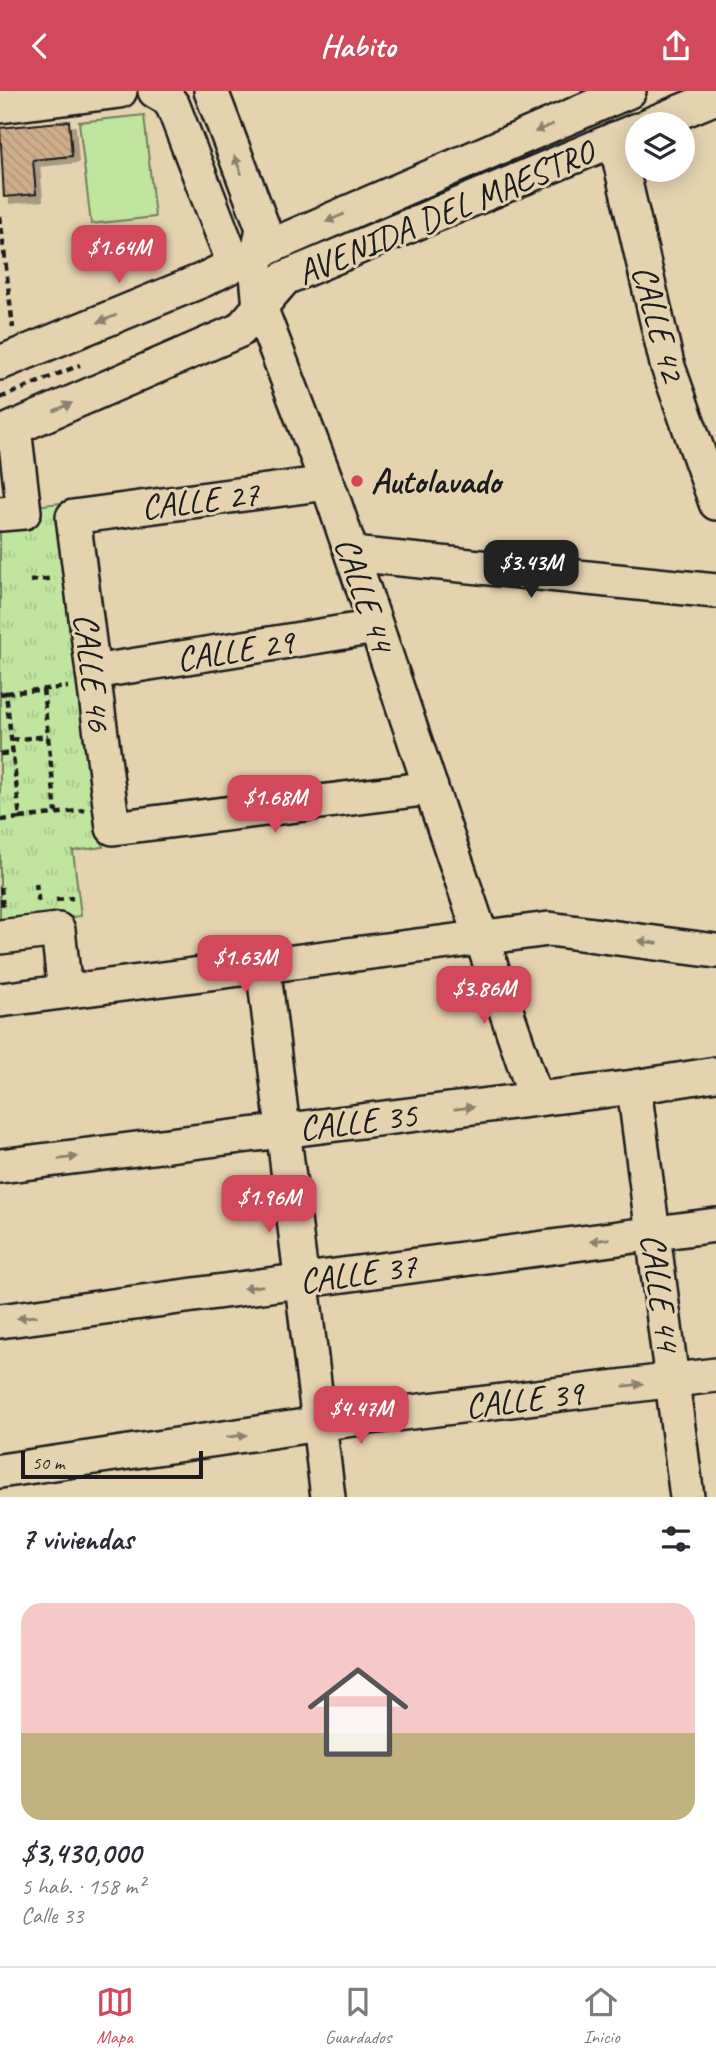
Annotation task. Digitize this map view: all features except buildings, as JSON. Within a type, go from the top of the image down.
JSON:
[{"type":"street","points":[[155,91],[167,97],[173,106],[246,258]]},
{"type":"street","name":"CALLE 44","points":[[211,91],[263,228],[246,258],[256,264],[260,307],[352,554],[536,1099]]},
{"type":"street","name":"AVENIDA DEL MAESTRO","points":[[3,349],[203,280],[586,101],[629,91]]},
{"type":"street","points":[[0,106],[102,92]]},
{"type":"street","points":[[680,112],[716,97]]},
{"type":"street","name":"AVENIDA DEL MAESTRO","points":[[7,431],[240,330],[285,278],[625,135]]},
{"type":"street","name":"CALLE 42","points":[[634,182],[667,364],[716,503]]},
{"type":"street","points":[[0,514],[24,512],[7,431]]},
{"type":"street","name":"CALLE 27","points":[[73,517],[327,483]]},
{"type":"street","name":"CALLE 46","points":[[73,517],[85,679],[103,818]]},
{"type":"street","points":[[352,554],[716,591]]},
{"type":"street","name":"CALLE 29","points":[[85,679],[376,627]]},
{"type":"street","points":[[103,818],[431,787]]},
{"type":"street","points":[[0,1000],[549,929],[716,951]]},
{"type":"street","points":[[0,937],[58,930],[65,991]]},
{"type":"street","points":[[262,965],[328,1497]]},
{"type":"street","name":"CALLE 35","points":[[0,1166],[716,1075]]},
{"type":"street","name":"CALLE 44","points":[[634,1087],[687,1497]]},
{"type":"street","name":"CALLE 37","points":[[0,1321],[716,1225]]},
{"type":"street","name":"CALLE 39","points":[[0,1471],[319,1424],[716,1375]]},
{"type":"path","points":[[0,216],[13,332],[3,349]]},
{"type":"path","points":[[30,581],[63,577]]},
{"type":"path","points":[[20,818],[3,694],[43,689],[85,679]]},
{"type":"path","points":[[43,689],[56,813]]},
{"type":"path","points":[[11,740],[48,736]]},
{"type":"path","points":[[0,754],[13,753]]},
{"type":"path","points":[[0,820],[56,813],[103,818]]},
{"type":"green space","points":[[144,115],[155,217],[91,224],[79,122]]},
{"type":"green space","points":[[60,503],[103,847],[73,851],[81,916],[0,926],[0,510]]},
{"type":"place","name":"Autolavado","points":[[357,481]]}]
